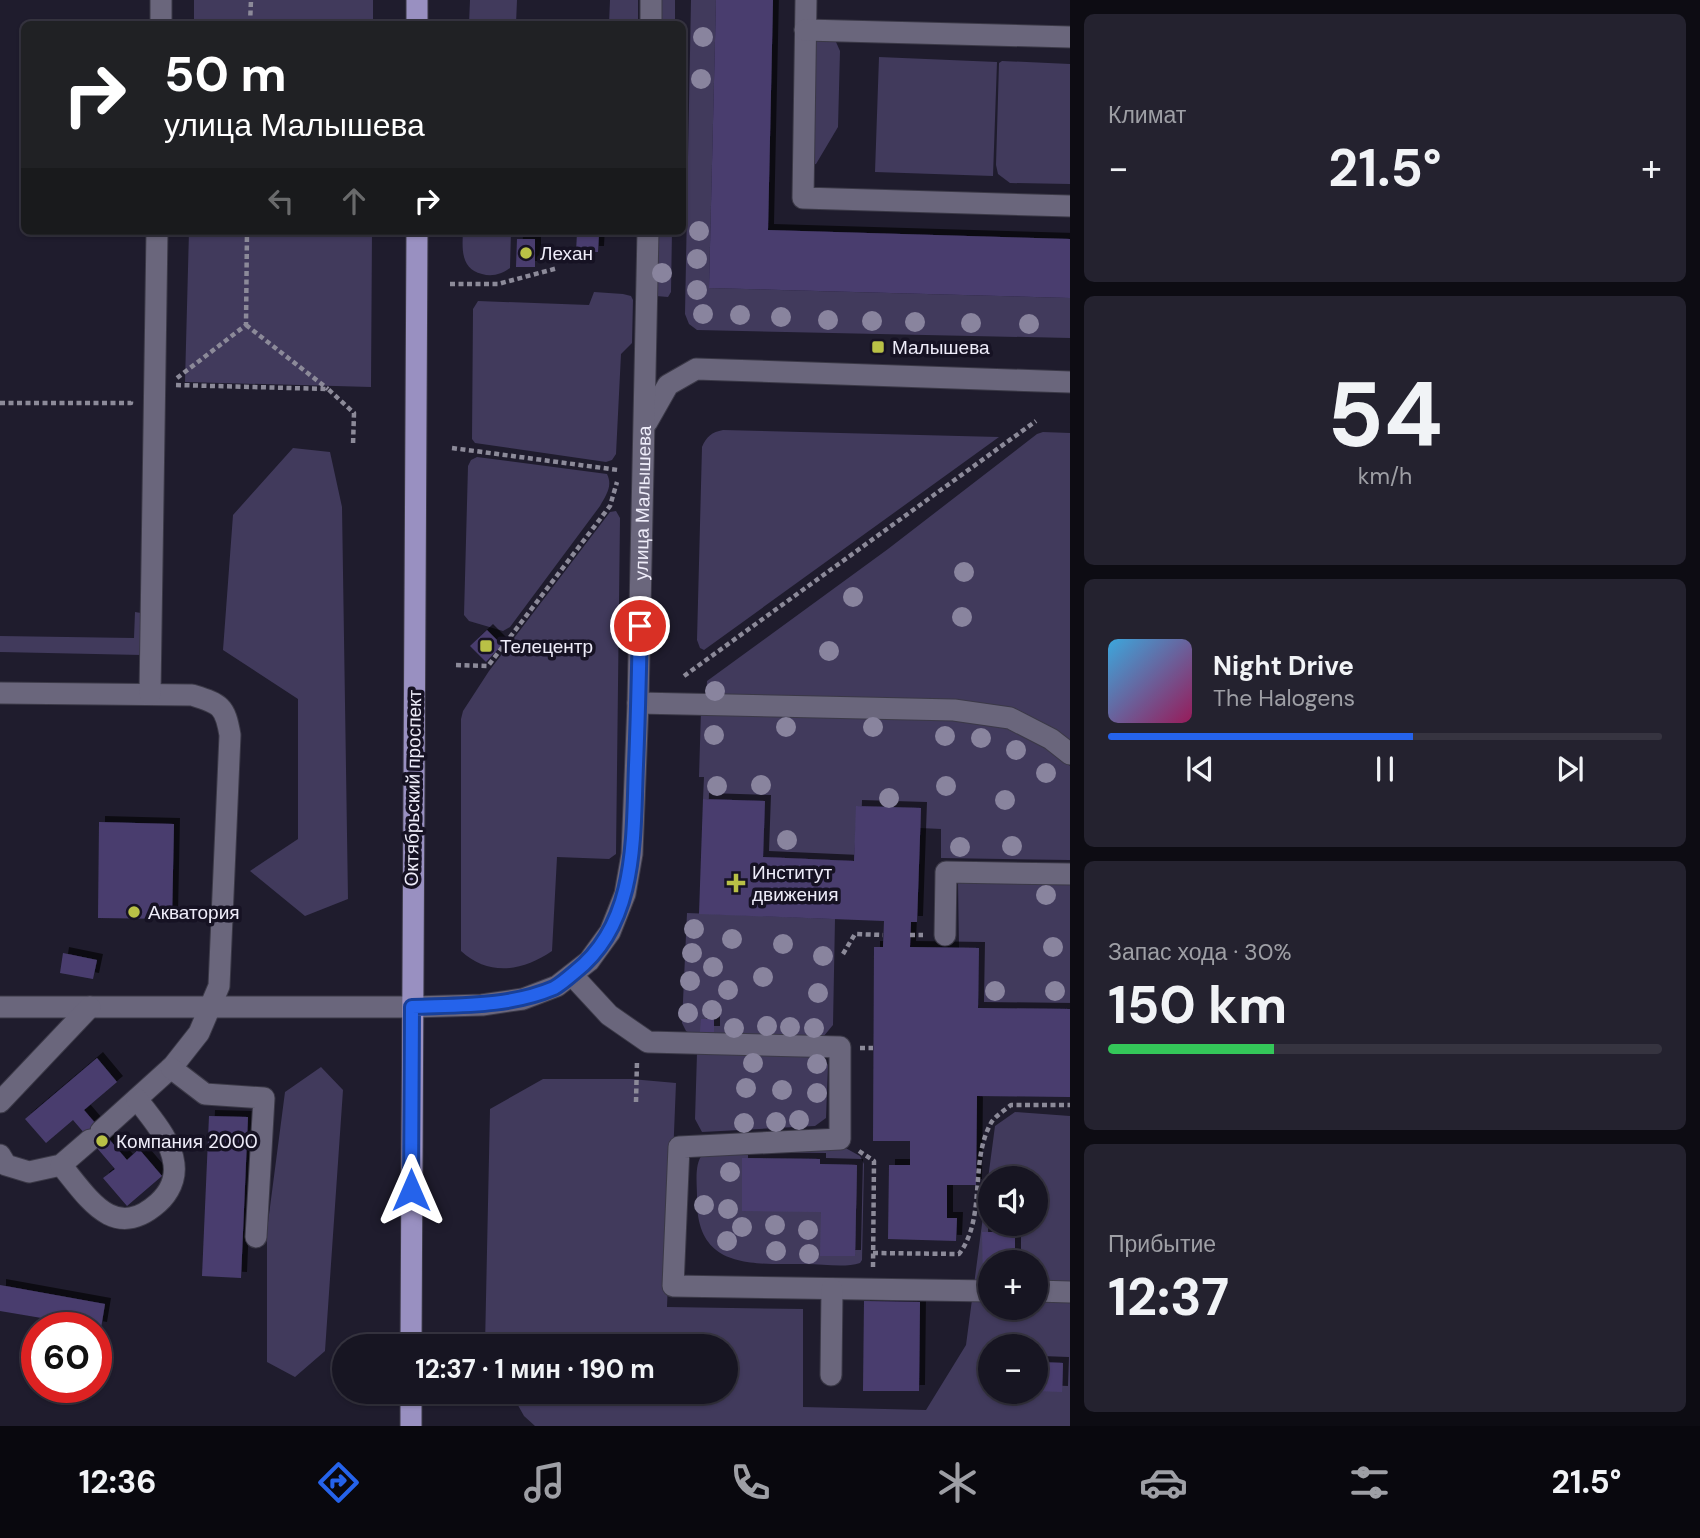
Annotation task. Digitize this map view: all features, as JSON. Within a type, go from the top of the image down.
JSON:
[{"type":"main road","points":[[417,0],[417,21]]},
{"type":"main road","name":"Октябрьский проспект","points":[[411,1334],[417,235]]},
{"type":"main road","points":[[411,1404],[411,1426]]},
{"type":"street","points":[[161,0],[161,21]]},
{"type":"street","points":[[651,0],[651,21]]},
{"type":"street","points":[[806,0],[803,198],[1070,206]]},
{"type":"street","points":[[805,30],[1070,37]]},
{"type":"street","points":[[150,694],[158,235]]},
{"type":"street","points":[[645,424],[648,235]]},
{"type":"street","name":"улица Малышева","points":[[0,1007],[412,1007],[523,999],[557,986],[589,961],[610,932],[625,894],[632,854],[645,424],[668,385],[696,369],[1070,382]]},
{"type":"street","points":[[0,694],[192,695],[216,703],[227,717],[230,735],[219,986],[199,1033],[170,1068],[61,1165],[29,1172],[6,1165],[0,1155]]},
{"type":"street","points":[[638,703],[954,710],[1010,718],[1052,739],[1070,754]]},
{"type":"street","points":[[945,935],[946,872],[1070,874]]},
{"type":"street","points":[[572,975],[608,1015],[648,1042],[840,1047],[840,1139],[679,1147],[673,1286],[978,1291]]},
{"type":"street","points":[[0,1102],[90,1007]]},
{"type":"street","points":[[170,1068],[205,1094],[264,1098],[256,1237]]},
{"type":"street","points":[[61,1165],[94,1205],[113,1216],[130,1219],[144,1215],[164,1197],[173,1183],[174,1164],[165,1137],[137,1099]]},
{"type":"street","points":[[831,1375],[832,1289]]},
{"type":"street","points":[[1048,1291],[1070,1292]]},
{"type":"path","points":[[250,21],[251,0]]},
{"type":"path","points":[[246,326],[247,235]]},
{"type":"path","points":[[450,284],[498,284],[558,268]]},
{"type":"path","points":[[246,326],[168,385],[328,389]]},
{"type":"path","points":[[246,326],[354,412],[353,444]]},
{"type":"path","points":[[0,403],[131,403],[131,394]]},
{"type":"path","points":[[684,676],[1036,421]]},
{"type":"path","points":[[452,447],[618,470]]},
{"type":"path","points":[[456,665],[488,666],[610,506],[617,484],[619,457]]},
{"type":"path","points":[[842,954],[855,934],[883,935]]},
{"type":"path","points":[[636,1102],[638,1054]]},
{"type":"path","points":[[873,1253],[959,1254],[973,1223],[985,1141],[992,1121],[1011,1105],[1070,1105]]},
{"type":"path","points":[[840,1139],[874,1161],[873,1289]]},
{"type":"shaded area","points":[[194,0],[373,0],[373,21],[194,21]]},
{"type":"shaded area","points":[[470,0],[517,0],[516,21],[469,21]]},
{"type":"shaded area","points":[[610,0],[638,0],[638,21],[609,21]]},
{"type":"shaded area","points":[[658,0],[675,0],[675,21],[658,21]]},
{"type":"shaded area","points":[[691,0],[716,0],[709,288],[1070,298],[1070,338],[697,330],[689,324],[685,314]]},
{"type":"shaded area","points":[[813,41],[836,42],[840,51],[838,127],[816,164],[809,166]]},
{"type":"shaded area","points":[[879,57],[997,62],[993,176],[875,172]]},
{"type":"shaded area","points":[[999,63],[1070,64],[1070,184],[1010,183],[998,174]]},
{"type":"shaded area","points":[[189,235],[372,235],[371,387],[185,382]]},
{"type":"shaded area","points":[[463,235],[511,235],[510,268],[500,273],[489,275],[475,271],[466,263]]},
{"type":"shaded area","points":[[656,235],[672,235],[671,292],[668,297],[656,296]]},
{"type":"shaded area","points":[[594,292],[623,294],[631,296],[633,300],[632,343],[621,354],[616,454],[612,460],[606,462],[475,443],[472,439],[473,309],[478,301],[589,305]]},
{"type":"shaded area","points":[[723,430],[999,437],[704,650],[700,648],[697,640],[702,447],[705,440]]},
{"type":"shaded area","points":[[1043,432],[1070,433],[1070,742],[1011,710],[706,699],[707,681]]},
{"type":"shaded area","points":[[293,448],[330,452],[342,507],[348,899],[305,916],[250,871],[298,839],[298,699],[223,650],[233,515]]},
{"type":"shaded area","points":[[477,457],[607,474],[609,478],[608,490],[600,506],[510,627],[503,631],[469,621],[464,615],[468,466],[471,460]]},
{"type":"shaded area","points":[[616,511],[620,518],[616,854],[609,859],[557,857],[552,951],[518,967],[494,968],[483,965],[461,951],[463,711],[489,671],[610,512]]},
{"type":"shaded area","points":[[135,612],[141,613],[142,655],[0,652],[0,636],[134,638]]},
{"type":"shaded area","points":[[701,710],[953,717],[1019,730],[1062,757],[1070,766],[1070,860],[941,858],[941,829],[920,828],[921,808],[857,806],[854,861],[763,857],[765,801],[703,799],[704,777],[699,777]]},
{"type":"shaded area","points":[[1070,879],[1070,1009],[978,1008],[979,948],[959,948],[958,883],[961,880]]},
{"type":"shaded area","points":[[687,913],[835,919],[833,1025],[823,1037],[692,1035],[686,1031],[682,1023]]},
{"type":"shaded area","points":[[697,1053],[822,1055],[828,1065],[826,1118],[815,1126],[702,1132],[695,1119]]},
{"type":"shaded area","points":[[321,1067],[343,1090],[325,1351],[295,1377],[267,1362],[267,1230],[285,1092]]},
{"type":"shaded area","points":[[543,1079],[631,1079],[676,1083],[667,1307],[803,1309],[803,1407],[926,1410],[966,1345],[978,1254],[978,1320],[1048,1320],[1048,1250],[979,1250],[980,1236],[1048,1236],[1048,1166],[990,1166],[995,1126],[1015,1112],[1070,1116],[1070,1426],[535,1426],[524,1416],[517,1404],[738,1404],[738,1334],[485,1334],[490,1109]]},
{"type":"shaded area","points":[[840,1145],[860,1156],[864,1164],[860,1263],[841,1266],[747,1262],[730,1258],[716,1250],[705,1238],[699,1220],[697,1186],[697,1168],[703,1154]]},
{"type":"building","points":[[716,0],[773,0],[768,230],[1070,239],[1070,298],[709,288]]},
{"type":"building","points":[[577,235],[599,235],[598,252],[576,252]]},
{"type":"building","name":"Лехан","points":[[517,239],[535,239],[535,267],[516,267]]},
{"type":"building","points":[[487,630],[502,645],[486,662],[470,646]]},
{"type":"building","points":[[703,799],[765,801],[763,857],[854,861],[856,806],[921,808],[917,922],[911,922],[910,947],[979,948],[978,1008],[1070,1009],[1070,1097],[977,1096],[976,1185],[947,1185],[947,1218],[957,1218],[956,1241],[888,1239],[889,1165],[910,1165],[910,1141],[873,1141],[874,947],[883,947],[884,921],[699,914]]},
{"type":"building","points":[[99,822],[174,824],[172,919],[98,918]]},
{"type":"building","points":[[63,953],[97,960],[93,979],[60,973]]},
{"type":"building","points":[[701,1019],[714,1019],[714,1032],[700,1032]]},
{"type":"building","points":[[97,1058],[117,1082],[84,1110],[127,1160],[139,1149],[162,1176],[127,1206],[103,1178],[115,1169],[73,1120],[46,1143],[25,1119]]},
{"type":"building","points":[[209,1116],[248,1117],[241,1278],[202,1276]]},
{"type":"building","points":[[742,1158],[820,1159],[820,1164],[857,1165],[855,1256],[820,1256],[821,1212],[742,1211]]},
{"type":"building","points":[[982,1236],[1015,1236],[1015,1250],[982,1250]]},
{"type":"building","points":[[0,1285],[105,1304],[104,1312],[21,1312],[21,1315],[0,1311]]},
{"type":"building","points":[[864,1301],[920,1302],[919,1391],[863,1391]]},
{"type":"building","points":[[1048,1362],[1063,1363],[1062,1392],[1048,1391]]},
{"type":"place","name":"Лехан","points":[[526,253]]},
{"type":"place","name":"Малышева","points":[[878,347]]},
{"type":"place","name":"Телецентр","points":[[486,646]]},
{"type":"place","name":"Институт движения","points":[[736,883]]},
{"type":"place","name":"Акватория","points":[[134,912]]},
{"type":"place","name":"Компания 2000","points":[[102,1141]]},
{"type":"route","points":[[411,1190],[412,1007],[482,1004],[523,999],[540,993],[557,986],[589,961],[610,932],[625,894],[632,854],[640,626]]}]
